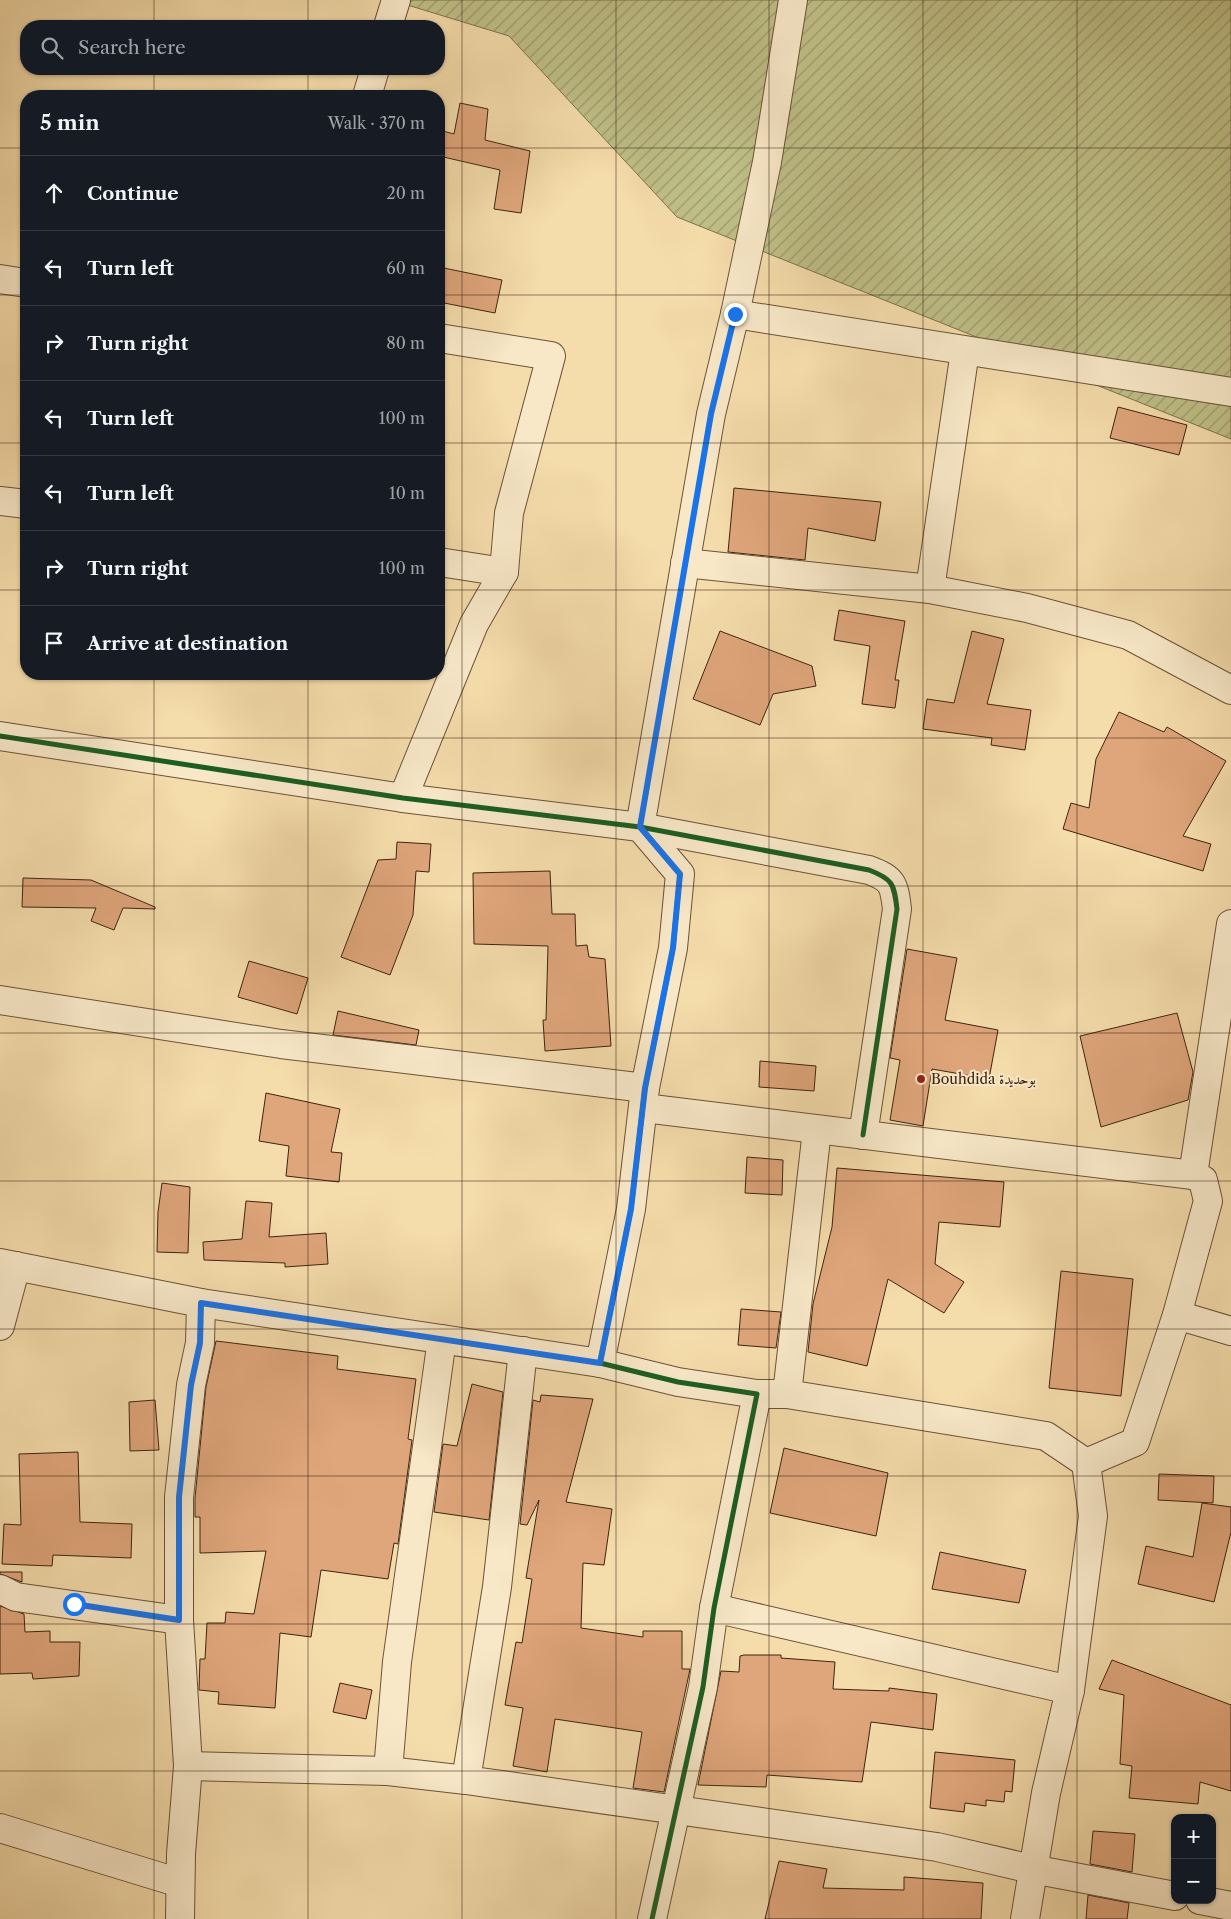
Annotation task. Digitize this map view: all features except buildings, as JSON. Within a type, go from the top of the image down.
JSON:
[{"type":"street","points":[[390,20],[396,0]]},
{"type":"street","points":[[640,827],[711,414],[735,314],[767,162],[793,0]]},
{"type":"street","points":[[369,90],[373,75]]},
{"type":"street","points":[[0,279],[20,282]]},
{"type":"street","points":[[735,314],[1231,392]]},
{"type":"street","points":[[403,798],[474,624],[504,572],[510,513],[551,356],[445,339]]},
{"type":"street","points":[[930,589],[965,351]]},
{"type":"street","points":[[0,501],[20,503]]},
{"type":"street","points":[[445,563],[504,572]]},
{"type":"street","points":[[685,563],[930,589],[1027,608],[1128,636],[1231,690]]},
{"type":"street","points":[[0,736],[403,798],[640,827],[869,870],[884,875],[894,886],[897,909],[863,1135]]},
{"type":"street","points":[[600,1363],[631,1209],[644,1098],[673,948],[680,874],[640,827]]},
{"type":"street","points":[[1193,1175],[1231,924]]},
{"type":"street","points":[[0,1000],[644,1098],[817,1130],[1193,1175],[1203,1180],[1208,1201],[1177,1315],[1135,1442],[1086,1464]]},
{"type":"street","points":[[787,1394],[817,1130]]},
{"type":"street","points":[[0,1326],[8,1264],[201,1303],[600,1363],[678,1382],[757,1394],[787,1394],[1046,1436],[1086,1464],[1093,1516],[1070,1690],[1046,1793],[1024,1919]]},
{"type":"street","points":[[180,1919],[180,1883],[188,1766],[179,1620],[179,1497],[191,1385],[200,1343],[201,1303]]},
{"type":"street","points":[[1177,1315],[1231,1331]]},
{"type":"street","points":[[388,1771],[397,1662],[442,1339]]},
{"type":"street","points":[[466,1780],[497,1587],[523,1351]]},
{"type":"street","points":[[652,1919],[706,1673],[714,1608],[757,1394]]},
{"type":"street","points":[[0,1589],[16,1597],[179,1620]]},
{"type":"street","points":[[714,1608],[1070,1690]]},
{"type":"street","points":[[188,1766],[388,1771],[466,1780],[937,1847],[1032,1869],[1171,1895]]},
{"type":"street","points":[[0,1828],[180,1883]]},
{"type":"street","points":[[1216,1903],[1231,1906]]},
{"type":"green space","points":[[391,0],[1231,0],[1231,439],[677,217],[509,36]]},
{"type":"cycle path","points":[[0,736],[403,798],[640,827],[877,873],[891,884],[895,894],[897,909],[863,1135]]},
{"type":"cycle path","points":[[640,827],[680,874],[673,948],[645,1088],[631,1209],[600,1363],[678,1382],[757,1394],[714,1608],[703,1687],[652,1919]]},
{"type":"place","name":"Bouhdida بوحديدة","points":[[921,1079]]},
{"type":"route","points":[[74,1604],[179,1620],[179,1497],[191,1385],[200,1343],[201,1303],[600,1363],[631,1209],[645,1088],[673,948],[680,874],[640,827],[711,414],[735,314]]}]
